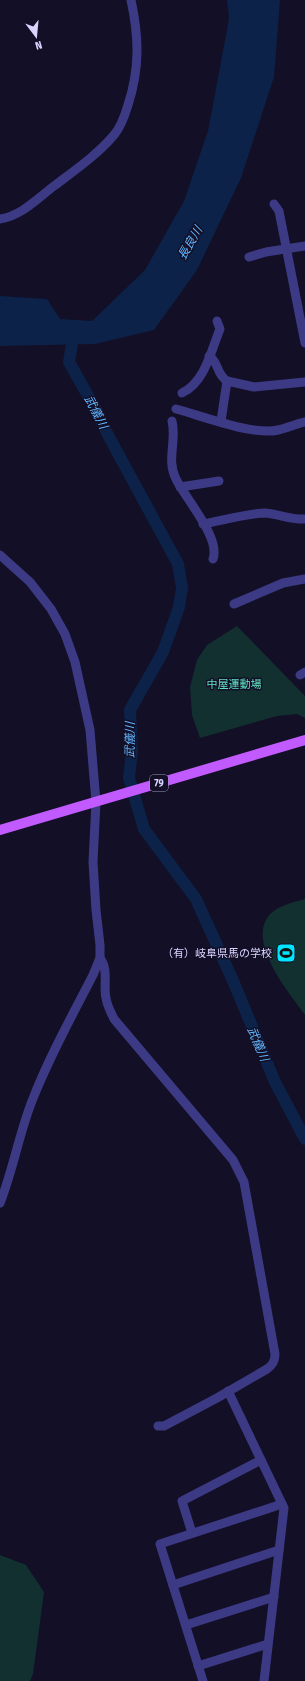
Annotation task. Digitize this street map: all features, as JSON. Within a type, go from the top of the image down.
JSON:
[{"type":"main road","name":"79","points":[[0,830],[305,740]]},
{"type":"street","points":[[0,219],[9,218],[21,212],[100,149],[115,134],[124,117],[134,86],[137,64],[137,25],[132,0]]},
{"type":"street","points":[[274,204],[279,211],[303,324],[305,343]]},
{"type":"street","points":[[249,257],[305,246]]},
{"type":"street","points":[[182,393],[190,389],[200,378],[220,329],[217,321]]},
{"type":"street","points":[[209,356],[214,358],[221,378],[227,381],[254,387],[305,382]]},
{"type":"street","points":[[221,421],[227,381]]},
{"type":"street","points":[[176,409],[245,429],[264,431],[278,430],[305,422]]},
{"type":"street","points":[[172,421],[175,435],[171,463],[172,470],[180,487],[203,524],[212,543],[214,555],[213,559]]},
{"type":"street","points":[[180,487],[219,481]]},
{"type":"street","points":[[203,524],[263,513],[277,514],[291,519],[305,519]]},
{"type":"street","points":[[0,555],[30,582],[50,609],[65,634],[75,662],[90,730],[100,800],[93,862],[100,958],[44,1071],[33,1099],[8,1182],[0,1203]]},
{"type":"street","points":[[234,604],[283,583],[305,579]]},
{"type":"street","points":[[100,958],[105,970],[105,997],[114,1019],[233,1160],[244,1182],[275,1354],[275,1360],[271,1367],[164,1426],[158,1426]]},
{"type":"street","points":[[228,1391],[284,1508],[264,1681]]},
{"type":"street","points":[[192,1533],[182,1501],[261,1460]]},
{"type":"street","points":[[203,1681],[160,1544],[282,1504]]},
{"type":"street","points":[[173,1585],[279,1550]]},
{"type":"street","points":[[186,1625],[274,1597]]},
{"type":"street","points":[[198,1666],[268,1644]]},
{"type":"green space","name":"中屋運動場","points":[[237,626],[305,696],[305,718],[297,714],[277,716],[200,738],[192,715],[190,687],[197,660],[207,645]]},
{"type":"green space","name":"（有）岐阜県馬の学校","points":[[305,899],[305,1015],[274,970],[264,944],[263,931],[266,920],[273,911]]},
{"type":"green space","points":[[0,1555],[26,1565],[44,1592],[33,1674],[30,1681],[0,1681]]},
{"type":"water","name":"長良川","points":[[227,0],[280,0],[274,77],[241,178],[197,270],[154,330],[95,344],[0,346],[0,296],[47,299],[60,319],[92,321],[145,270],[184,201],[208,131],[229,19]]},
{"type":"waterway","name":"武儀川","points":[[73,338],[69,362],[178,564],[182,588],[179,607],[163,652],[130,710],[132,751],[129,778],[144,829],[196,899],[234,983],[275,1082],[305,1139]]},
{"type":"place","name":"（有）岐阜県馬の学校","points":[[286,953]]}]
